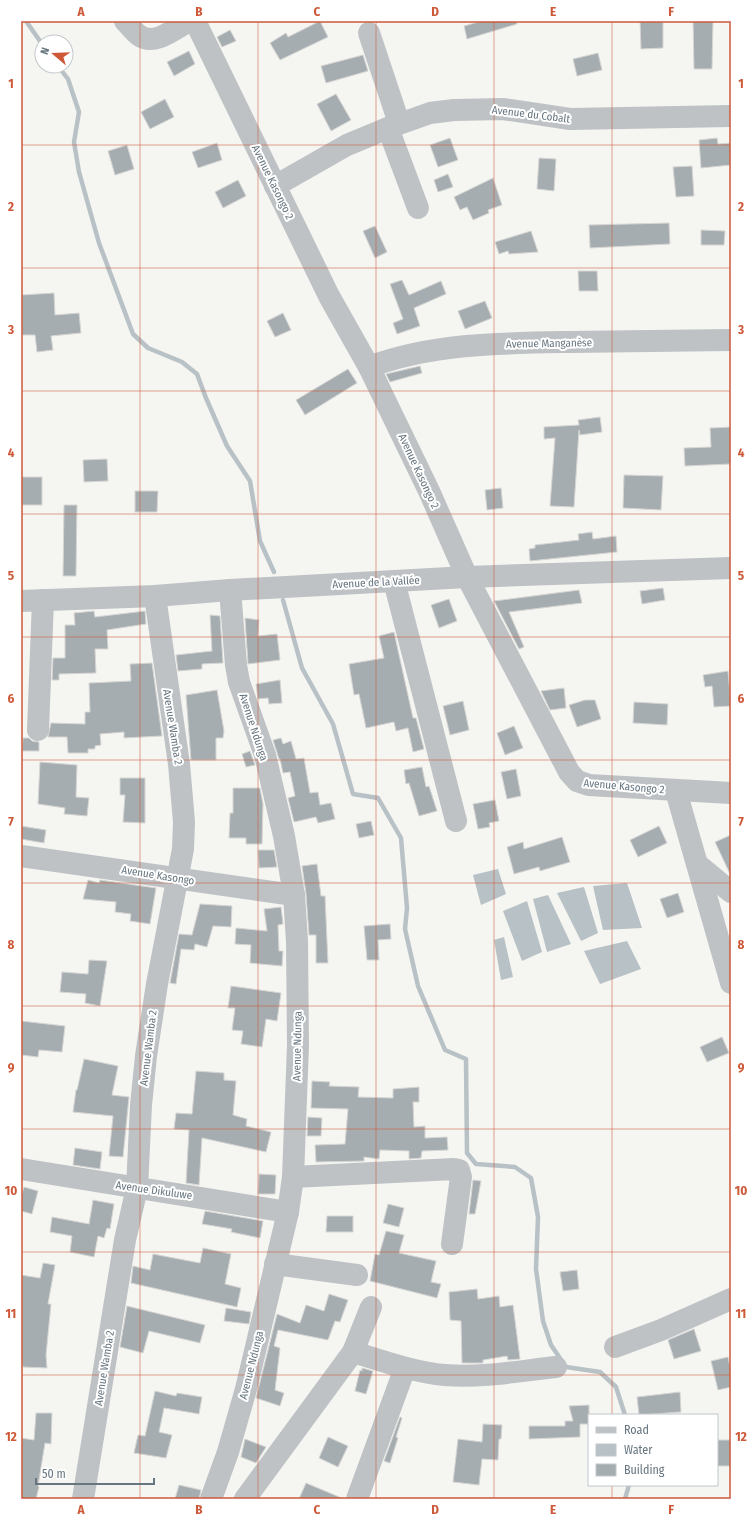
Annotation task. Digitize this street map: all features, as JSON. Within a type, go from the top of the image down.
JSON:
[{"type":"street","points":[[125,21],[140,36],[148,40],[159,37],[189,21]]},
{"type":"street","name":"Avenue Kasongo 2","points":[[195,21],[329,296],[369,367],[429,491],[467,577],[570,772],[577,781],[589,785],[731,793]]},
{"type":"street","points":[[369,33],[393,126],[418,208]]},
{"type":"street","name":"Avenue du Cobalt","points":[[275,186],[347,145],[393,126],[430,114],[479,108],[503,109],[570,119],[731,116]]},
{"type":"street","name":"Avenue Manganèse","points":[[369,367],[401,356],[464,346],[527,343],[731,340]]},
{"type":"street","name":"Avenue de la Vallée","points":[[21,601],[155,596],[230,590],[467,577],[731,568]]},
{"type":"street","points":[[394,581],[456,821]]},
{"type":"street","name":"Avenue Ndunga","points":[[212,1499],[228,1452],[246,1389],[288,1212],[293,1177],[298,1045],[297,941],[294,895],[284,836],[265,755],[239,682],[236,665],[230,590]]},
{"type":"street","name":"Avenue Wamba 2","points":[[83,1499],[109,1330],[125,1240],[137,1188],[141,1105],[146,1056],[157,984],[179,879],[183,849],[183,799],[155,596]]},
{"type":"street","points":[[38,730],[43,600]]},
{"type":"street","points":[[676,791],[731,983]]},
{"type":"street","name":"Avenue Kasongo","points":[[21,856],[294,895]]},
{"type":"street","points":[[697,864],[731,892]]},
{"type":"street","name":"Avenue Dikuluwe","points":[[21,1168],[288,1212]]},
{"type":"street","points":[[293,1177],[454,1169],[459,1170],[461,1177],[452,1244]]},
{"type":"street","points":[[275,1264],[357,1275]]},
{"type":"street","points":[[615,1347],[661,1330],[731,1298]]},
{"type":"street","points":[[245,1499],[353,1352],[371,1307]]},
{"type":"street","points":[[353,1352],[405,1368],[444,1375],[466,1376],[556,1367]]},
{"type":"street","points":[[357,1499],[405,1368]]},
{"type":"water","points":[[498,869],[506,894],[481,905],[473,875]]},
{"type":"water","points":[[627,883],[642,928],[603,930],[593,886]]},
{"type":"water","points":[[584,887],[598,933],[581,941],[557,893]]},
{"type":"water","points":[[548,895],[571,944],[547,952],[533,899]]},
{"type":"water","points":[[527,901],[542,952],[522,961],[503,911]]},
{"type":"water","points":[[504,937],[513,977],[501,980],[494,940]]},
{"type":"water","points":[[627,941],[641,969],[600,984],[584,951]]},
{"type":"building","points":[[320,21],[328,37],[280,60],[270,43],[286,33],[288,37]]},
{"type":"building","points":[[482,21],[516,21],[517,24],[467,39],[464,26]]},
{"type":"building","points":[[640,21],[663,21],[663,48],[641,49]]},
{"type":"building","points":[[693,21],[713,21],[712,69],[694,69]]},
{"type":"building","points":[[230,30],[236,41],[222,47],[217,37]]},
{"type":"building","points":[[189,51],[195,64],[174,76],[167,62]]},
{"type":"building","points":[[598,53],[602,70],[577,76],[573,59]]},
{"type":"building","points":[[363,55],[368,71],[326,83],[321,66]]},
{"type":"building","points":[[336,94],[351,120],[331,131],[317,104]]},
{"type":"building","points":[[165,99],[174,117],[150,129],[141,112]]},
{"type":"building","points":[[450,138],[458,160],[438,167],[430,145]]},
{"type":"building","points":[[717,138],[718,144],[731,143],[731,165],[701,168],[699,140]]},
{"type":"building","points":[[217,143],[222,160],[198,168],[192,152]]},
{"type":"building","points":[[127,145],[134,169],[115,175],[108,151]]},
{"type":"building","points":[[539,158],[556,159],[554,191],[537,189]]},
{"type":"building","points":[[692,166],[694,196],[676,197],[673,167]]},
{"type":"building","points":[[448,174],[453,187],[438,192],[434,180]]},
{"type":"building","points":[[493,178],[502,205],[488,210],[489,213],[473,220],[467,207],[460,210],[454,197]]},
{"type":"building","points":[[238,180],[246,196],[223,208],[215,192]]},
{"type":"building","points":[[669,223],[670,244],[590,248],[589,225]]},
{"type":"building","points":[[375,226],[387,252],[375,258],[363,231]]},
{"type":"building","points":[[701,230],[725,231],[724,245],[701,245]]},
{"type":"building","points":[[531,231],[538,252],[509,254],[508,251],[499,254],[495,242]]},
{"type":"building","points":[[578,271],[597,271],[598,291],[579,291]]},
{"type":"building","points":[[402,280],[409,295],[441,281],[446,294],[414,308],[420,326],[397,334],[393,323],[403,319],[390,284]]},
{"type":"building","points":[[54,293],[55,315],[79,313],[81,333],[51,336],[53,350],[37,352],[35,335],[21,335],[21,295]]},
{"type":"building","points":[[485,301],[492,318],[465,329],[458,311]]},
{"type":"building","points":[[283,313],[291,330],[275,337],[267,321]]},
{"type":"building","points":[[420,366],[422,373],[390,382],[386,374]]},
{"type":"building","points":[[348,369],[357,383],[305,415],[296,400]]},
{"type":"building","points":[[600,417],[602,432],[580,435],[579,430],[574,507],[550,506],[555,438],[544,439],[544,427],[579,425],[578,420]]},
{"type":"building","points":[[731,427],[731,464],[685,466],[684,448],[711,447],[710,428]]},
{"type":"building","points":[[107,459],[108,481],[84,482],[83,460]]},
{"type":"building","points":[[624,475],[663,476],[661,510],[623,508]]},
{"type":"building","points":[[21,477],[42,477],[42,505],[21,505]]},
{"type":"building","points":[[501,488],[503,508],[487,510],[485,490]]},
{"type":"building","points":[[135,491],[158,491],[157,512],[135,512]]},
{"type":"building","points":[[64,505],[77,505],[76,576],[63,576]]},
{"type":"building","points":[[592,532],[593,539],[616,536],[617,552],[530,561],[529,549],[535,548],[535,545],[579,540],[578,534]]},
{"type":"building","points":[[663,588],[665,600],[642,604],[640,591]]},
{"type":"building","points":[[579,590],[582,603],[509,612],[524,647],[519,649],[494,601]]},
{"type":"building","points":[[449,599],[457,621],[439,628],[431,605]]},
{"type":"building","points":[[94,611],[95,617],[145,611],[146,624],[107,630],[108,649],[95,649],[96,673],[59,674],[59,680],[52,680],[53,658],[65,658],[65,625],[75,625],[74,613]]},
{"type":"building","points":[[210,615],[220,616],[223,663],[202,664],[202,669],[178,671],[176,655],[212,651]]},
{"type":"building","points":[[245,618],[259,620],[258,636],[277,634],[280,660],[248,664]]},
{"type":"building","points":[[394,632],[413,718],[416,718],[424,749],[413,752],[408,728],[396,731],[394,722],[366,728],[359,694],[354,695],[349,664],[384,658],[379,636]]},
{"type":"building","points":[[152,663],[162,736],[124,738],[124,732],[100,734],[101,745],[95,746],[95,749],[88,749],[88,753],[68,753],[67,737],[48,737],[51,723],[85,724],[85,712],[90,712],[89,683],[131,681],[130,664]]},
{"type":"building","points":[[728,671],[731,706],[714,707],[712,686],[705,687],[703,675]]},
{"type":"building","points":[[280,680],[282,703],[269,704],[268,698],[258,699],[256,684]]},
{"type":"building","points":[[564,688],[566,708],[550,710],[541,691]]},
{"type":"building","points":[[217,690],[224,731],[223,738],[216,738],[216,760],[191,760],[186,695]]},
{"type":"building","points":[[585,700],[595,700],[601,719],[577,727],[569,705]]},
{"type":"building","points":[[463,701],[469,730],[450,735],[443,706]]},
{"type":"building","points":[[634,702],[668,704],[667,725],[633,723]]},
{"type":"building","points":[[514,726],[523,748],[505,755],[497,733]]},
{"type":"building","points":[[23,738],[29,738],[32,741],[39,742],[39,751],[22,751]]},
{"type":"building","points":[[281,738],[283,744],[291,741],[296,759],[304,758],[310,793],[318,792],[320,805],[331,803],[335,819],[318,823],[316,817],[294,822],[288,798],[295,796],[290,772],[283,773],[273,740]]},
{"type":"building","points":[[250,751],[255,765],[246,767],[242,754]]},
{"type":"building","points":[[40,762],[77,765],[76,797],[89,798],[87,816],[64,814],[65,808],[38,804]]},
{"type":"building","points":[[422,767],[426,787],[429,786],[437,811],[419,816],[409,783],[406,784],[404,770]]},
{"type":"building","points":[[516,769],[521,796],[507,799],[501,772]]},
{"type":"building","points":[[120,778],[145,778],[145,823],[123,822],[125,795],[120,795]]},
{"type":"building","points":[[233,788],[260,788],[263,804],[262,844],[246,844],[246,838],[229,838],[230,813],[233,813]]},
{"type":"building","points":[[495,800],[499,821],[489,823],[490,827],[478,829],[473,804]]},
{"type":"building","points":[[371,821],[374,835],[359,838],[356,824]]},
{"type":"building","points":[[21,826],[46,830],[44,843],[21,839]]},
{"type":"building","points":[[659,826],[667,843],[638,857],[630,840]]},
{"type":"building","points":[[731,835],[731,876],[715,842]]},
{"type":"building","points":[[562,837],[570,862],[540,871],[539,867],[514,874],[507,847],[523,842],[524,849]]},
{"type":"building","points":[[258,850],[274,850],[277,867],[259,868]]},
{"type":"building","points":[[317,864],[321,896],[325,896],[328,963],[316,963],[316,935],[309,935],[302,866]]},
{"type":"building","points":[[88,880],[99,883],[100,880],[156,888],[150,924],[130,921],[131,914],[115,912],[116,902],[83,899]]},
{"type":"building","points":[[678,893],[684,912],[667,918],[660,899]]},
{"type":"building","points":[[200,904],[232,906],[231,927],[213,926],[207,947],[195,944],[194,950],[181,949],[176,984],[170,983],[179,934],[192,935]]},
{"type":"building","points":[[281,907],[283,924],[278,925],[279,951],[283,951],[282,966],[250,963],[251,945],[235,944],[236,928],[267,931],[264,909]]},
{"type":"building","points":[[390,924],[391,939],[378,940],[379,960],[367,960],[364,926]]},
{"type":"building","points":[[89,960],[107,961],[100,1006],[85,1003],[86,994],[60,992],[62,972],[88,974]]},
{"type":"building","points":[[231,986],[281,993],[277,1021],[266,1019],[262,1047],[241,1044],[243,1031],[232,1030],[235,1008],[228,1008]]},
{"type":"building","points":[[21,1021],[65,1026],[62,1052],[39,1050],[38,1057],[21,1055]]},
{"type":"building","points":[[722,1037],[729,1053],[707,1062],[700,1047]]},
{"type":"building","points":[[84,1059],[118,1066],[112,1095],[129,1097],[123,1157],[109,1156],[113,1116],[73,1112],[76,1090]]},
{"type":"building","points":[[196,1071],[224,1073],[224,1080],[236,1081],[233,1115],[247,1119],[246,1126],[271,1132],[266,1152],[202,1138],[199,1185],[186,1183],[189,1130],[174,1129],[176,1113],[192,1114]]},
{"type":"building","points":[[312,1081],[330,1082],[329,1086],[359,1087],[358,1097],[393,1098],[393,1089],[419,1087],[419,1102],[413,1102],[414,1127],[425,1126],[425,1138],[447,1137],[448,1150],[422,1151],[421,1158],[409,1159],[409,1151],[380,1150],[379,1159],[364,1157],[364,1161],[316,1162],[315,1145],[345,1144],[348,1109],[311,1108]]},
{"type":"building","points":[[308,1117],[322,1118],[321,1136],[307,1136]]},
{"type":"building","points":[[75,1148],[102,1152],[100,1169],[73,1165]]},
{"type":"building","points":[[259,1174],[276,1175],[275,1194],[258,1194]]},
{"type":"building","points":[[473,1180],[481,1181],[475,1214],[469,1214]]},
{"type":"building","points":[[24,1187],[38,1191],[32,1214],[21,1211],[21,1197]]},
{"type":"building","points":[[93,1200],[114,1204],[110,1229],[107,1228],[104,1238],[98,1236],[94,1257],[70,1252],[72,1236],[50,1232],[52,1217],[89,1224]]},
{"type":"building","points":[[388,1204],[404,1208],[399,1227],[383,1223]]},
{"type":"building","points":[[205,1211],[263,1221],[260,1238],[231,1232],[232,1229],[202,1224]]},
{"type":"building","points":[[327,1216],[353,1216],[353,1232],[326,1232]]},
{"type":"building","points":[[386,1231],[404,1235],[399,1253],[436,1261],[431,1282],[441,1284],[437,1298],[370,1281],[375,1254],[379,1255]]},
{"type":"building","points":[[203,1248],[231,1254],[225,1284],[241,1288],[237,1307],[131,1283],[133,1266],[150,1270],[153,1254],[200,1263]]},
{"type":"building","points":[[43,1263],[55,1265],[48,1304],[51,1304],[46,1355],[47,1368],[23,1367],[21,1359],[21,1275],[40,1278]]},
{"type":"building","points":[[577,1270],[579,1289],[563,1291],[560,1272]]},
{"type":"building","points":[[477,1289],[478,1299],[499,1296],[500,1307],[513,1305],[520,1359],[508,1360],[507,1356],[483,1360],[483,1363],[462,1363],[461,1321],[450,1320],[449,1292]]},
{"type":"building","points":[[329,1294],[348,1300],[340,1322],[335,1321],[328,1340],[278,1330],[274,1346],[280,1348],[275,1390],[284,1393],[280,1406],[256,1398],[277,1314],[300,1323],[306,1305],[324,1311]]},
{"type":"building","points":[[127,1306],[205,1325],[200,1343],[149,1331],[143,1353],[120,1347]]},
{"type":"building","points":[[226,1308],[251,1312],[249,1324],[224,1321]]},
{"type":"building","points":[[694,1329],[701,1351],[674,1359],[668,1340]]},
{"type":"building","points":[[728,1357],[731,1372],[731,1387],[718,1390],[711,1361]]},
{"type":"building","points":[[362,1368],[373,1371],[366,1394],[355,1391],[360,1370],[362,1371]]},
{"type":"building","points":[[155,1391],[176,1396],[177,1393],[202,1397],[199,1414],[164,1408],[159,1432],[172,1435],[166,1458],[134,1453],[138,1435],[145,1436]]},
{"type":"building","points":[[680,1392],[681,1412],[639,1414],[637,1397]]},
{"type":"building","points":[[589,1405],[588,1424],[580,1424],[580,1437],[529,1439],[529,1426],[565,1426],[565,1421],[573,1421],[569,1406]]},
{"type":"building","points":[[36,1413],[52,1413],[51,1444],[45,1443],[36,1499],[21,1499],[21,1438],[34,1440]]},
{"type":"building","points":[[400,1417],[402,1418],[396,1437],[398,1438],[390,1463],[384,1461]]},
{"type":"building","points":[[483,1424],[502,1425],[501,1439],[499,1439],[498,1460],[482,1459],[479,1485],[453,1482],[458,1439],[482,1442]]},
{"type":"building","points":[[328,1437],[348,1446],[338,1467],[319,1458]]},
{"type":"building","points":[[245,1439],[266,1447],[256,1463],[241,1457]]},
{"type":"building","points":[[718,1440],[731,1440],[731,1466],[718,1466]]},
{"type":"building","points":[[306,1483],[344,1499],[299,1499]]},
{"type":"building","points":[[179,1485],[201,1490],[199,1499],[175,1499]]},
{"type":"waterway","points":[[26,21],[35,34]]},
{"type":"waterway","points":[[64,74],[68,79],[79,112],[74,142],[79,172],[99,243],[133,334],[148,348],[182,362],[197,374],[227,446],[250,481],[260,541],[274,572]]},
{"type":"waterway","points":[[283,600],[302,668],[333,724],[353,794],[378,798],[401,838],[407,908],[405,929],[418,986],[445,1050],[466,1059],[467,1153],[476,1164],[515,1167],[531,1178],[538,1217],[536,1269],[543,1321],[551,1345],[566,1367],[600,1372],[616,1387],[625,1414]]},
{"type":"waterway","points":[[625,1499],[629,1486]]}]
